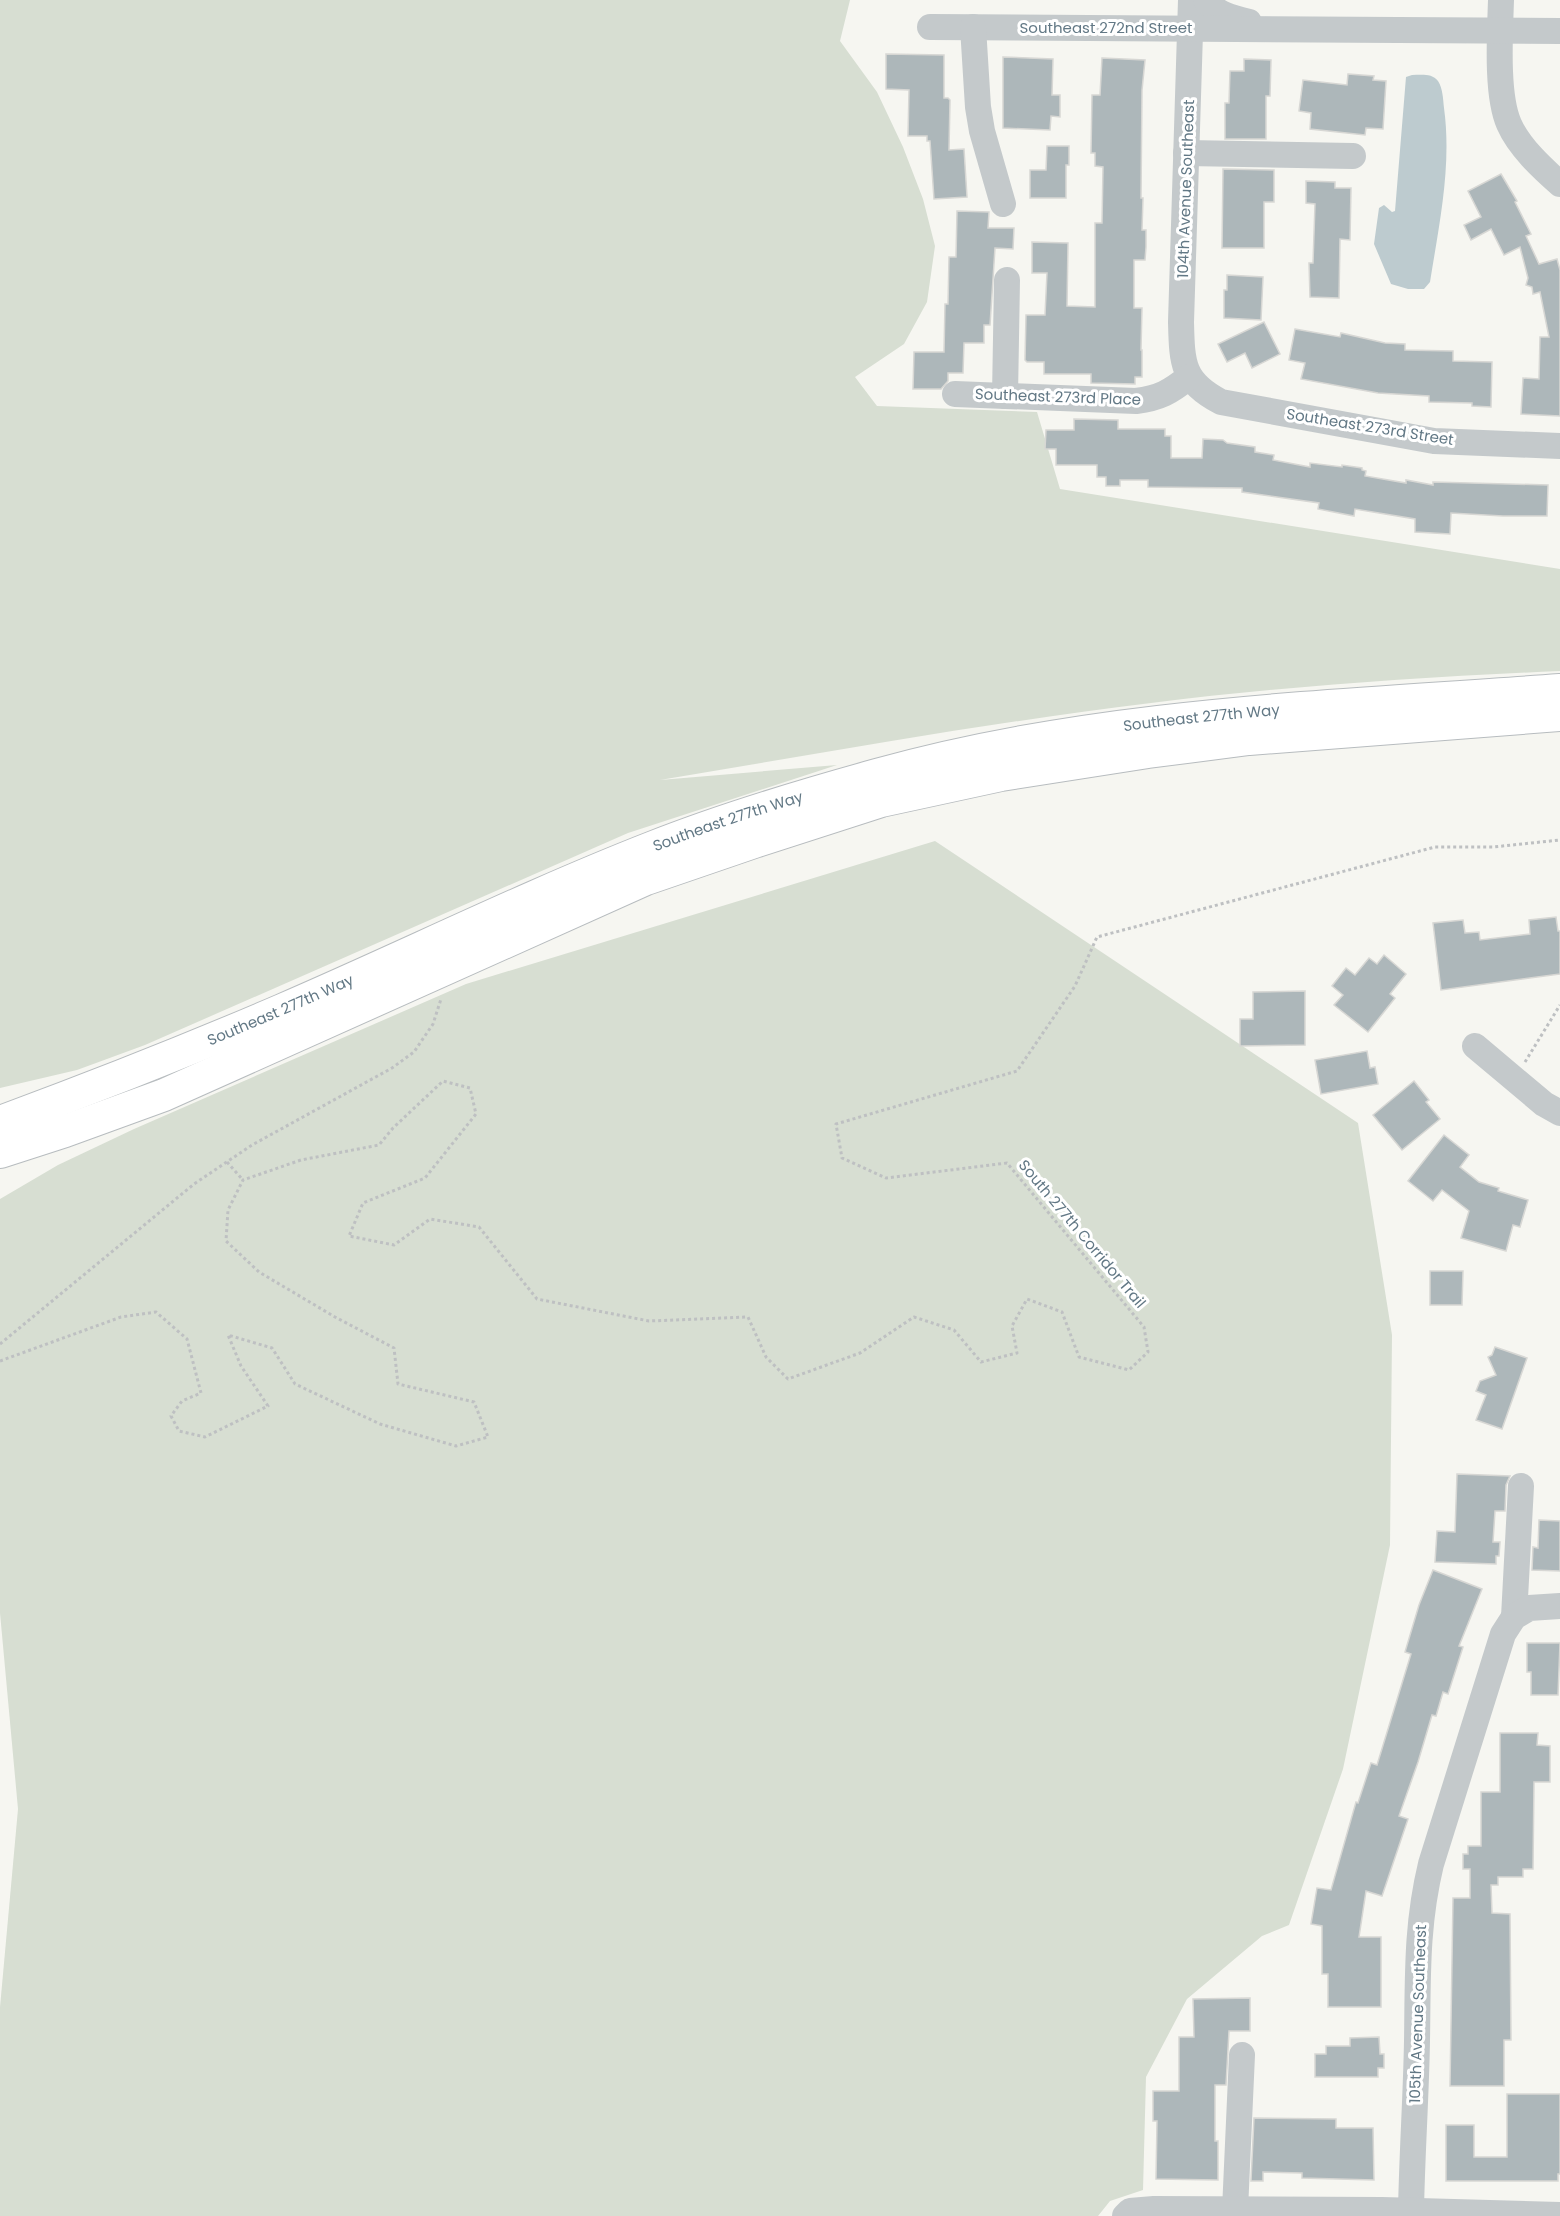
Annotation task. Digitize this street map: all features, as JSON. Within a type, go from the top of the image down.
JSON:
[{"type":"main road","points":[[1500,695],[1560,685]]},
{"type":"main road","points":[[1500,695],[1560,690]]},
{"type":"main road","name":"Southeast 277th Way","points":[[0,1122],[136,1071],[241,1028],[650,848],[746,814],[880,774],[995,747],[1140,725],[1343,704],[1500,695]]},
{"type":"main road","points":[[1413,727],[1560,716]]},
{"type":"main road","points":[[1413,727],[1560,733]]},
{"type":"main road","name":"Southeast 277th Way","points":[[0,1152],[164,1095],[646,879],[881,801],[1001,775],[1148,752],[1249,739],[1413,727]]},
{"type":"street","name":"104th Avenue Southeast","points":[[1189,377],[1182,350],[1181,322],[1191,0]]},
{"type":"street","name":"Southeast 272nd Street","points":[[1206,0],[1215,11],[1232,18],[1281,29]]},
{"type":"street","points":[[1501,0],[1503,95],[1508,122],[1517,139],[1560,184]]},
{"type":"street","name":"Southeast 272nd Street","points":[[930,27],[1560,31]]},
{"type":"street","points":[[973,27],[979,115],[1003,204]]},
{"type":"street","points":[[1186,153],[1353,156]]},
{"type":"street","points":[[1005,396],[1007,280]]},
{"type":"street","name":"Southeast 273rd Place","points":[[955,394],[1136,401],[1155,399],[1189,377]]},
{"type":"street","name":"Southeast 273rd Street","points":[[1189,377],[1206,394],[1221,402],[1434,441],[1560,446]]},
{"type":"street","points":[[1475,1046],[1544,1104],[1560,1113]]},
{"type":"street","points":[[1514,1617],[1521,1486]]},
{"type":"street","points":[[1514,1617],[1529,1608],[1560,1606]]},
{"type":"street","name":"105th Avenue Southeast","points":[[1411,2211],[1417,2040],[1417,1966],[1423,1896],[1503,1634],[1514,1617]]},
{"type":"street","points":[[1235,2210],[1242,2055]]},
{"type":"street","points":[[1125,2216],[1130,2211],[1155,2208],[1560,2215]]},
{"type":"path","name":"South 277th Corridor Trail","points":[[243,1179],[301,1160],[379,1145],[393,1128],[443,1082],[470,1088],[476,1114],[425,1178],[363,1203],[349,1236],[394,1245],[430,1219],[479,1227],[537,1299],[649,1321],[748,1317],[766,1357],[788,1379],[860,1353],[914,1317],[954,1330],[981,1362],[1017,1353],[1012,1326],[1027,1299],[1062,1312],[1080,1357],[1129,1370],[1148,1352],[1144,1327],[1007,1163],[886,1178],[842,1158],[836,1124],[1017,1071],[1075,986],[1097,937],[1435,847],[1492,847],[1560,840]]},
{"type":"path","points":[[0,1344],[195,1184],[252,1145],[392,1068],[414,1052],[433,1024],[450,966]]},
{"type":"path","points":[[1514,1079],[1560,1005]]},
{"type":"path","points":[[0,1361],[121,1317],[156,1312],[187,1339],[201,1393],[182,1401],[171,1416],[179,1431],[205,1437],[268,1406],[241,1366],[228,1335],[272,1348],[295,1384],[380,1424],[456,1446],[488,1437],[474,1402],[398,1384],[394,1348],[335,1317],[259,1272],[226,1241],[228,1210],[243,1179],[227,1162]]},
{"type":"shaded area","points":[[0,0],[850,0],[840,41],[877,92],[903,147],[923,199],[935,246],[927,302],[904,344],[855,377],[877,406],[1037,412],[1060,489],[1560,569],[1560,671],[1355,683],[1151,703],[966,729],[660,780],[837,765],[628,833],[145,1045],[77,1070],[0,1088]]},
{"type":"shaded area","points":[[1430,76],[1438,81],[1441,87],[1446,130],[1445,174],[1440,217],[1430,282],[1424,289],[1408,289],[1391,284],[1374,244],[1379,208],[1384,205],[1392,212],[1395,211],[1406,77]]},
{"type":"shaded area","points":[[935,841],[1358,1123],[1392,1335],[1390,1545],[1343,1769],[1289,1925],[1262,1936],[1187,1999],[1146,2077],[1143,2190],[1110,2201],[1098,2216],[0,2216],[0,2007],[18,1809],[0,1613],[0,1199],[58,1165],[134,1129],[466,984]]},
{"type":"building","points":[[886,54],[944,55],[944,98],[950,100],[949,150],[964,149],[967,197],[934,199],[930,141],[927,141],[927,136],[908,136],[909,90],[886,89]]},
{"type":"building","points":[[1003,57],[1053,59],[1052,95],[1060,95],[1060,117],[1051,116],[1050,130],[1003,128]]},
{"type":"building","points":[[1102,58],[1145,60],[1142,90],[1141,198],[1143,198],[1142,230],[1146,230],[1146,247],[1145,260],[1134,260],[1134,308],[1142,308],[1142,377],[1135,377],[1135,384],[1091,383],[1091,374],[1044,374],[1044,362],[1025,360],[1026,315],[1045,315],[1047,273],[1032,273],[1032,242],[1068,243],[1067,306],[1095,307],[1095,223],[1102,223],[1103,167],[1095,166],[1095,153],[1091,153],[1092,95],[1100,95]]},
{"type":"building","points":[[1244,59],[1271,60],[1270,96],[1266,96],[1266,139],[1225,139],[1225,103],[1229,103],[1230,71],[1244,71]]},
{"type":"building","points":[[1348,74],[1374,76],[1373,80],[1386,81],[1383,129],[1366,128],[1365,135],[1310,129],[1311,113],[1299,111],[1303,80],[1347,85]]},
{"type":"building","points":[[1047,146],[1069,146],[1069,165],[1066,165],[1066,198],[1030,198],[1030,170],[1046,170]]},
{"type":"building","points":[[1223,169],[1274,170],[1274,202],[1264,202],[1264,248],[1222,248]]},
{"type":"building","points":[[1501,174],[1517,201],[1515,202],[1531,234],[1526,236],[1539,264],[1557,259],[1560,270],[1560,416],[1521,414],[1523,378],[1539,379],[1540,337],[1549,337],[1540,292],[1533,294],[1532,287],[1526,285],[1528,278],[1520,247],[1504,255],[1491,229],[1471,240],[1464,225],[1481,217],[1468,191]]},
{"type":"building","points":[[1306,181],[1335,182],[1335,188],[1351,188],[1350,240],[1340,239],[1339,298],[1310,297],[1309,263],[1313,263],[1315,204],[1306,203]]},
{"type":"building","points":[[957,211],[989,212],[988,228],[1014,228],[1013,249],[995,248],[990,325],[984,325],[984,343],[964,343],[963,373],[948,373],[948,381],[941,389],[913,389],[914,352],[944,352],[949,257],[956,257]]},
{"type":"building","points":[[1227,275],[1263,277],[1261,320],[1224,318],[1224,290],[1227,290]]},
{"type":"building","points":[[1264,322],[1280,354],[1252,368],[1245,353],[1227,362],[1218,344]]},
{"type":"building","points":[[1295,329],[1340,337],[1341,333],[1385,343],[1405,344],[1405,350],[1453,351],[1453,361],[1492,362],[1491,407],[1472,406],[1472,403],[1429,402],[1429,396],[1378,393],[1301,379],[1305,363],[1289,360]]},
{"type":"building","points":[[1074,419],[1118,420],[1118,429],[1165,429],[1165,436],[1171,436],[1171,458],[1202,458],[1203,439],[1223,440],[1227,443],[1255,447],[1255,452],[1274,455],[1273,460],[1310,467],[1310,463],[1362,468],[1366,471],[1365,476],[1406,483],[1406,480],[1433,485],[1433,482],[1548,485],[1547,516],[1451,513],[1450,534],[1415,532],[1415,519],[1355,509],[1354,516],[1318,509],[1319,503],[1242,492],[1242,488],[1148,487],[1148,480],[1120,480],[1120,486],[1106,486],[1106,477],[1097,477],[1097,465],[1056,465],[1056,449],[1045,449],[1046,430],[1074,430]]},
{"type":"building","points":[[1556,917],[1558,931],[1560,931],[1560,974],[1441,990],[1433,923],[1463,920],[1465,933],[1479,932],[1480,940],[1530,934],[1529,920]]},
{"type":"building","points":[[1384,955],[1406,974],[1390,994],[1395,998],[1368,1032],[1334,1005],[1343,995],[1332,986],[1346,968],[1355,975],[1369,958],[1377,964]]},
{"type":"building","points":[[1305,991],[1305,1045],[1240,1046],[1240,1019],[1253,1019],[1253,992]]},
{"type":"building","points":[[1367,1051],[1370,1068],[1375,1067],[1378,1084],[1321,1094],[1315,1060]]},
{"type":"building","points":[[1414,1081],[1429,1100],[1426,1102],[1440,1119],[1402,1150],[1373,1115]]},
{"type":"building","points":[[1444,1135],[1469,1155],[1460,1167],[1479,1182],[1499,1188],[1498,1191],[1528,1200],[1520,1227],[1513,1225],[1506,1251],[1461,1238],[1469,1211],[1442,1190],[1433,1201],[1408,1181]]},
{"type":"building","points":[[1430,1271],[1463,1271],[1462,1305],[1430,1305]]},
{"type":"building","points":[[1495,1347],[1527,1358],[1502,1429],[1476,1420],[1486,1395],[1476,1391],[1480,1381],[1496,1375],[1488,1357],[1492,1355]]},
{"type":"building","points":[[1457,1474],[1510,1476],[1506,1485],[1505,1511],[1495,1511],[1493,1542],[1500,1542],[1496,1564],[1435,1562],[1437,1531],[1455,1532]]},
{"type":"building","points":[[1539,1520],[1560,1521],[1560,1571],[1532,1570],[1533,1547],[1538,1548]]},
{"type":"building","points":[[1433,1570],[1482,1589],[1459,1646],[1463,1647],[1448,1694],[1443,1692],[1436,1716],[1432,1715],[1399,1816],[1408,1819],[1382,1896],[1366,1891],[1359,1937],[1381,1937],[1381,2007],[1328,2007],[1328,1974],[1322,1974],[1322,1926],[1311,1924],[1317,1888],[1331,1890],[1356,1802],[1358,1803],[1371,1763],[1377,1765],[1411,1654],[1405,1652],[1419,1605]]},
{"type":"building","points":[[1527,1643],[1560,1643],[1558,1695],[1531,1695],[1531,1672],[1527,1672]]},
{"type":"building","points":[[1500,1733],[1538,1733],[1537,1745],[1550,1746],[1550,1782],[1534,1782],[1533,1869],[1523,1869],[1523,1877],[1498,1877],[1498,1885],[1491,1885],[1492,1913],[1510,1914],[1511,2040],[1504,2040],[1504,2086],[1450,2086],[1453,1898],[1470,1898],[1470,1869],[1463,1869],[1463,1854],[1468,1854],[1468,1846],[1481,1846],[1481,1792],[1500,1792]]},
{"type":"building","points":[[1250,1998],[1250,2031],[1229,2031],[1226,2085],[1215,2085],[1218,2180],[1156,2179],[1157,2121],[1153,2121],[1153,2091],[1179,2091],[1179,2037],[1194,2037],[1193,1999]]},
{"type":"building","points":[[1379,2037],[1380,2054],[1384,2054],[1384,2068],[1378,2068],[1378,2077],[1315,2077],[1315,2054],[1326,2054],[1326,2046],[1350,2046],[1350,2038]]},
{"type":"building","points":[[1507,2094],[1560,2094],[1560,2174],[1558,2174],[1558,2181],[1446,2181],[1446,2125],[1474,2125],[1474,2157],[1507,2157]]},
{"type":"building","points":[[1254,2118],[1336,2119],[1336,2128],[1373,2128],[1374,2180],[1302,2178],[1302,2173],[1263,2172],[1263,2181],[1251,2181]]}]
